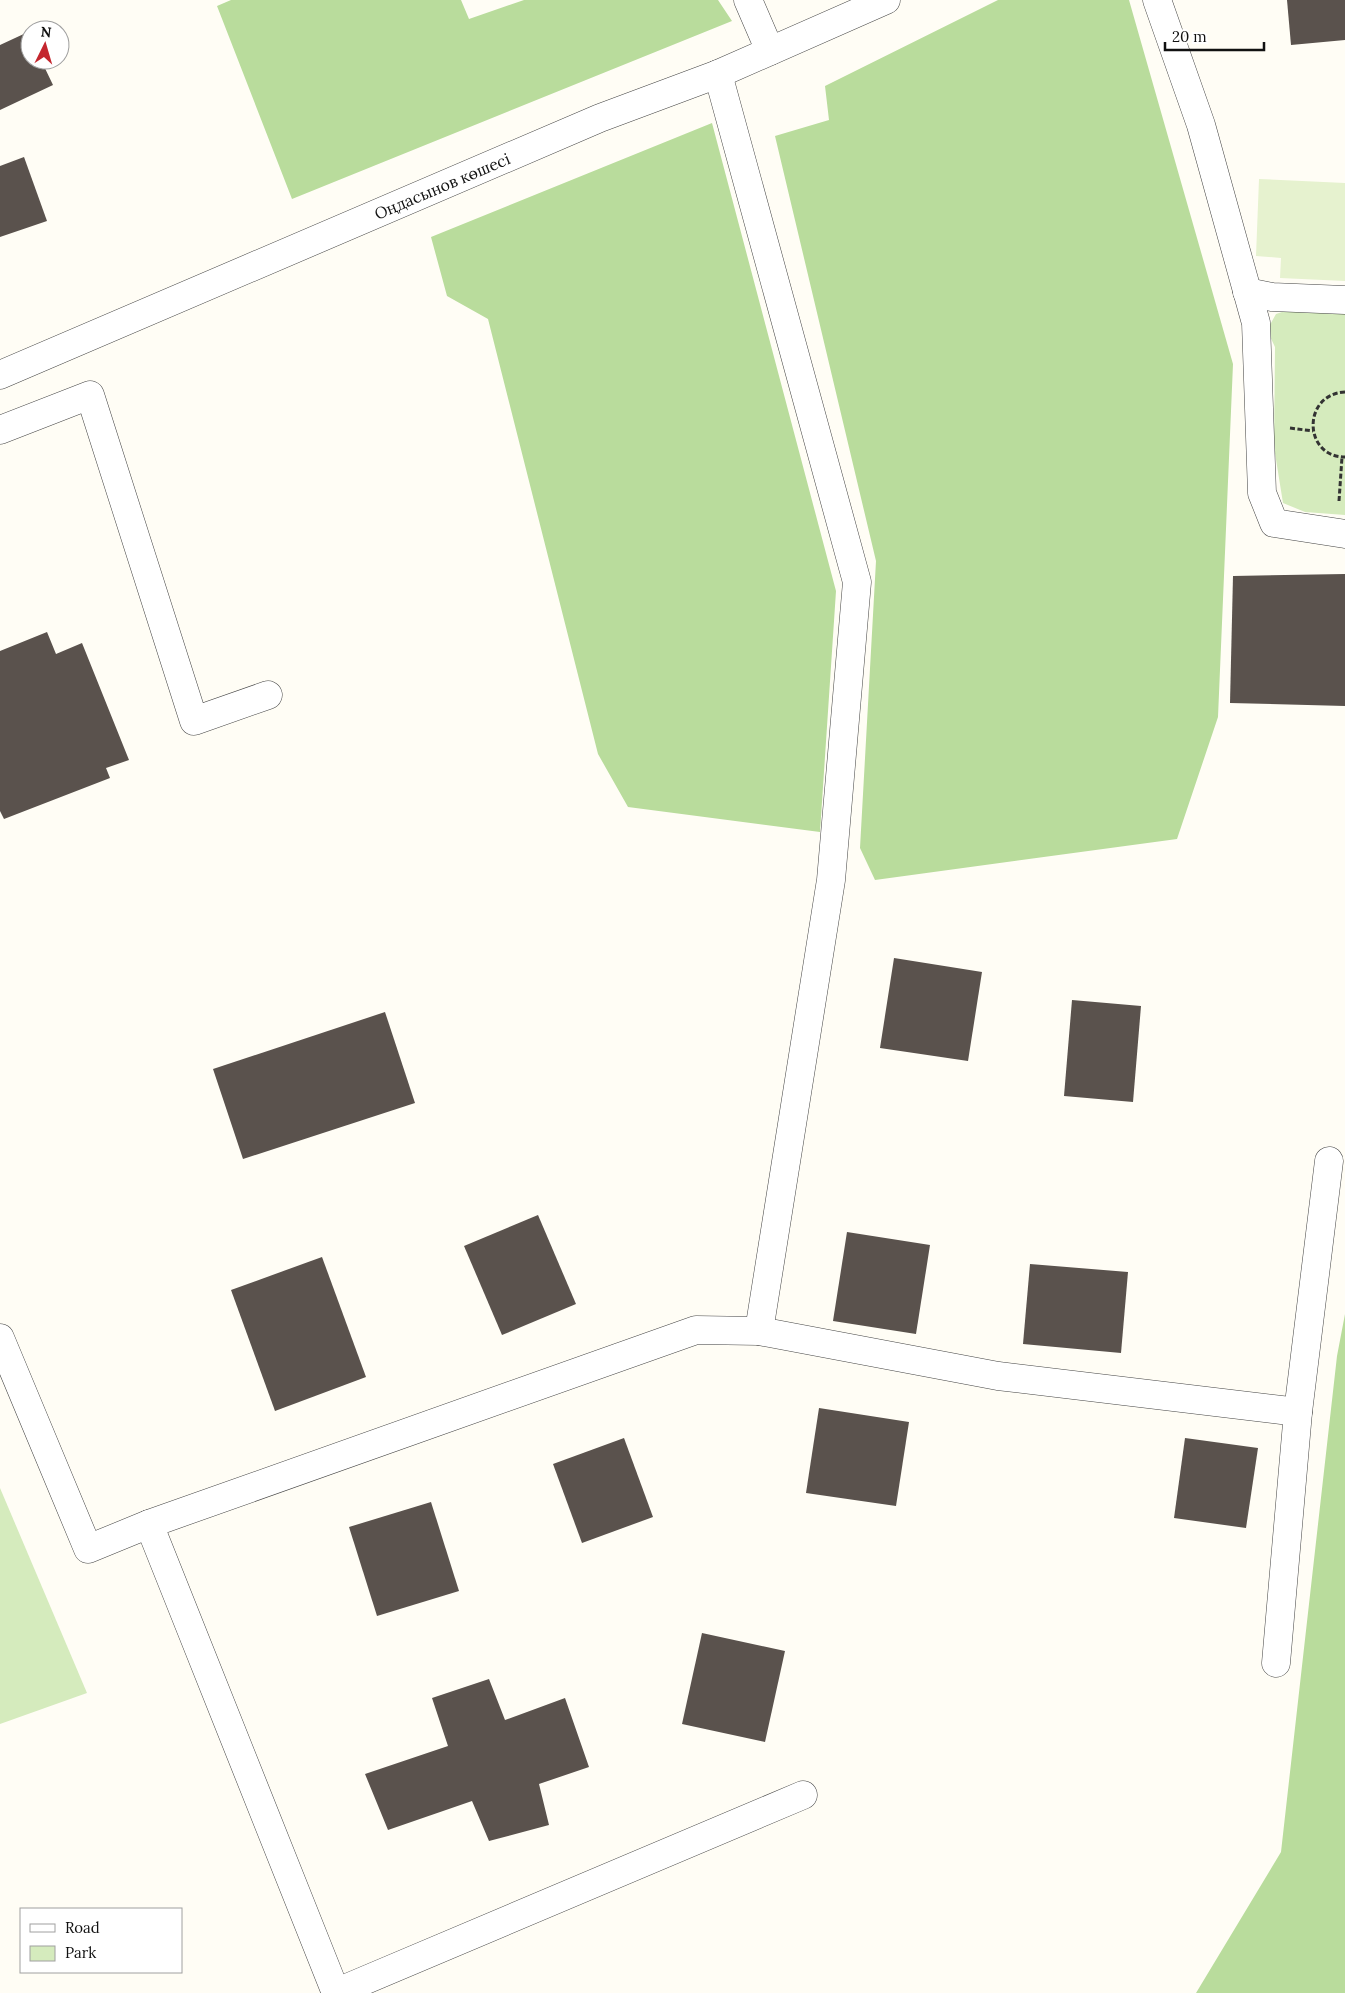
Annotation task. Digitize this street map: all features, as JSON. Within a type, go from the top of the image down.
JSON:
[{"type":"street","points":[[748,0],[770,51]]},
{"type":"street","name":"Оңдасынов көшесі","points":[[0,374],[600,118],[718,74],[886,0]]},
{"type":"street","points":[[1157,0],[1201,125],[1256,323],[1262,493],[1274,523],[1341,534]]},
{"type":"street","points":[[718,74],[857,582],[832,880],[759,1331]]},
{"type":"street","points":[[1247,292],[1272,297],[1345,300]]},
{"type":"street","points":[[0,430],[90,395],[194,720],[268,695]]},
{"type":"street","points":[[1276,1663],[1298,1412],[1329,1161]]},
{"type":"street","points":[[0,1338],[88,1548],[150,1524],[696,1330],[759,1331],[998,1376],[1298,1412]]},
{"type":"street","points":[[150,1524],[335,1993],[803,1795]]},
{"type":"path","points":[[1341,534],[1343,457],[1331,454],[1321,447],[1315,437],[1312,426],[1314,415],[1319,405],[1327,397],[1338,392],[1345,392]]},
{"type":"green space","points":[[231,0],[461,0],[469,19],[524,0],[718,0],[732,21],[292,199],[217,6]]},
{"type":"green space","points":[[998,0],[1129,0],[1233,364],[1218,717],[1177,839],[875,880],[860,848],[876,561],[775,136],[829,120],[825,86]]},
{"type":"green space","points":[[712,123],[836,591],[820,832],[628,807],[598,754],[488,319],[447,296],[431,237]]},
{"type":"green space","points":[[1259,179],[1345,183],[1345,281],[1280,278],[1281,258],[1256,256]]},
{"type":"green space","points":[[1291,309],[1345,312],[1345,515],[1305,512],[1283,503],[1274,447],[1275,347],[1267,330],[1276,314]]},
{"type":"green space","points":[[1345,1314],[1345,1993],[1196,1993],[1281,1852],[1337,1356]]},
{"type":"green space","points":[[0,1488],[87,1693],[0,1724]]},
{"type":"building","points":[[1287,0],[1345,0],[1345,40],[1291,45]]},
{"type":"building","points":[[20,36],[20,70],[46,70],[53,85],[0,110],[0,45]]},
{"type":"building","points":[[24,157],[47,221],[0,237],[0,166]]},
{"type":"building","points":[[1345,574],[1345,706],[1230,703],[1233,576]]},
{"type":"building","points":[[47,632],[56,654],[82,643],[129,760],[106,768],[110,778],[4,819],[0,811],[0,651]]},
{"type":"building","points":[[894,958],[982,972],[968,1061],[880,1048]]},
{"type":"building","points":[[1072,1000],[1141,1006],[1133,1102],[1064,1096]]},
{"type":"building","points":[[385,1012],[415,1103],[243,1159],[213,1069]]},
{"type":"building","points":[[538,1215],[576,1304],[502,1335],[464,1246]]},
{"type":"building","points":[[847,1232],[930,1245],[916,1334],[833,1321]]},
{"type":"building","points":[[322,1257],[366,1377],[275,1411],[231,1290]]},
{"type":"building","points":[[1030,1264],[1128,1272],[1121,1353],[1023,1344]]},
{"type":"building","points":[[819,1408],[909,1422],[896,1506],[806,1493]]},
{"type":"building","points":[[624,1438],[653,1517],[582,1543],[553,1464]]},
{"type":"building","points":[[1185,1438],[1258,1448],[1246,1528],[1174,1518]]},
{"type":"building","points":[[431,1502],[459,1591],[377,1616],[349,1527]]},
{"type":"building","points":[[702,1633],[785,1651],[765,1742],[682,1724]]},
{"type":"building","points":[[489,1679],[505,1720],[565,1698],[589,1767],[539,1784],[549,1825],[489,1841],[472,1801],[388,1830],[365,1774],[448,1746],[432,1698]]}]
